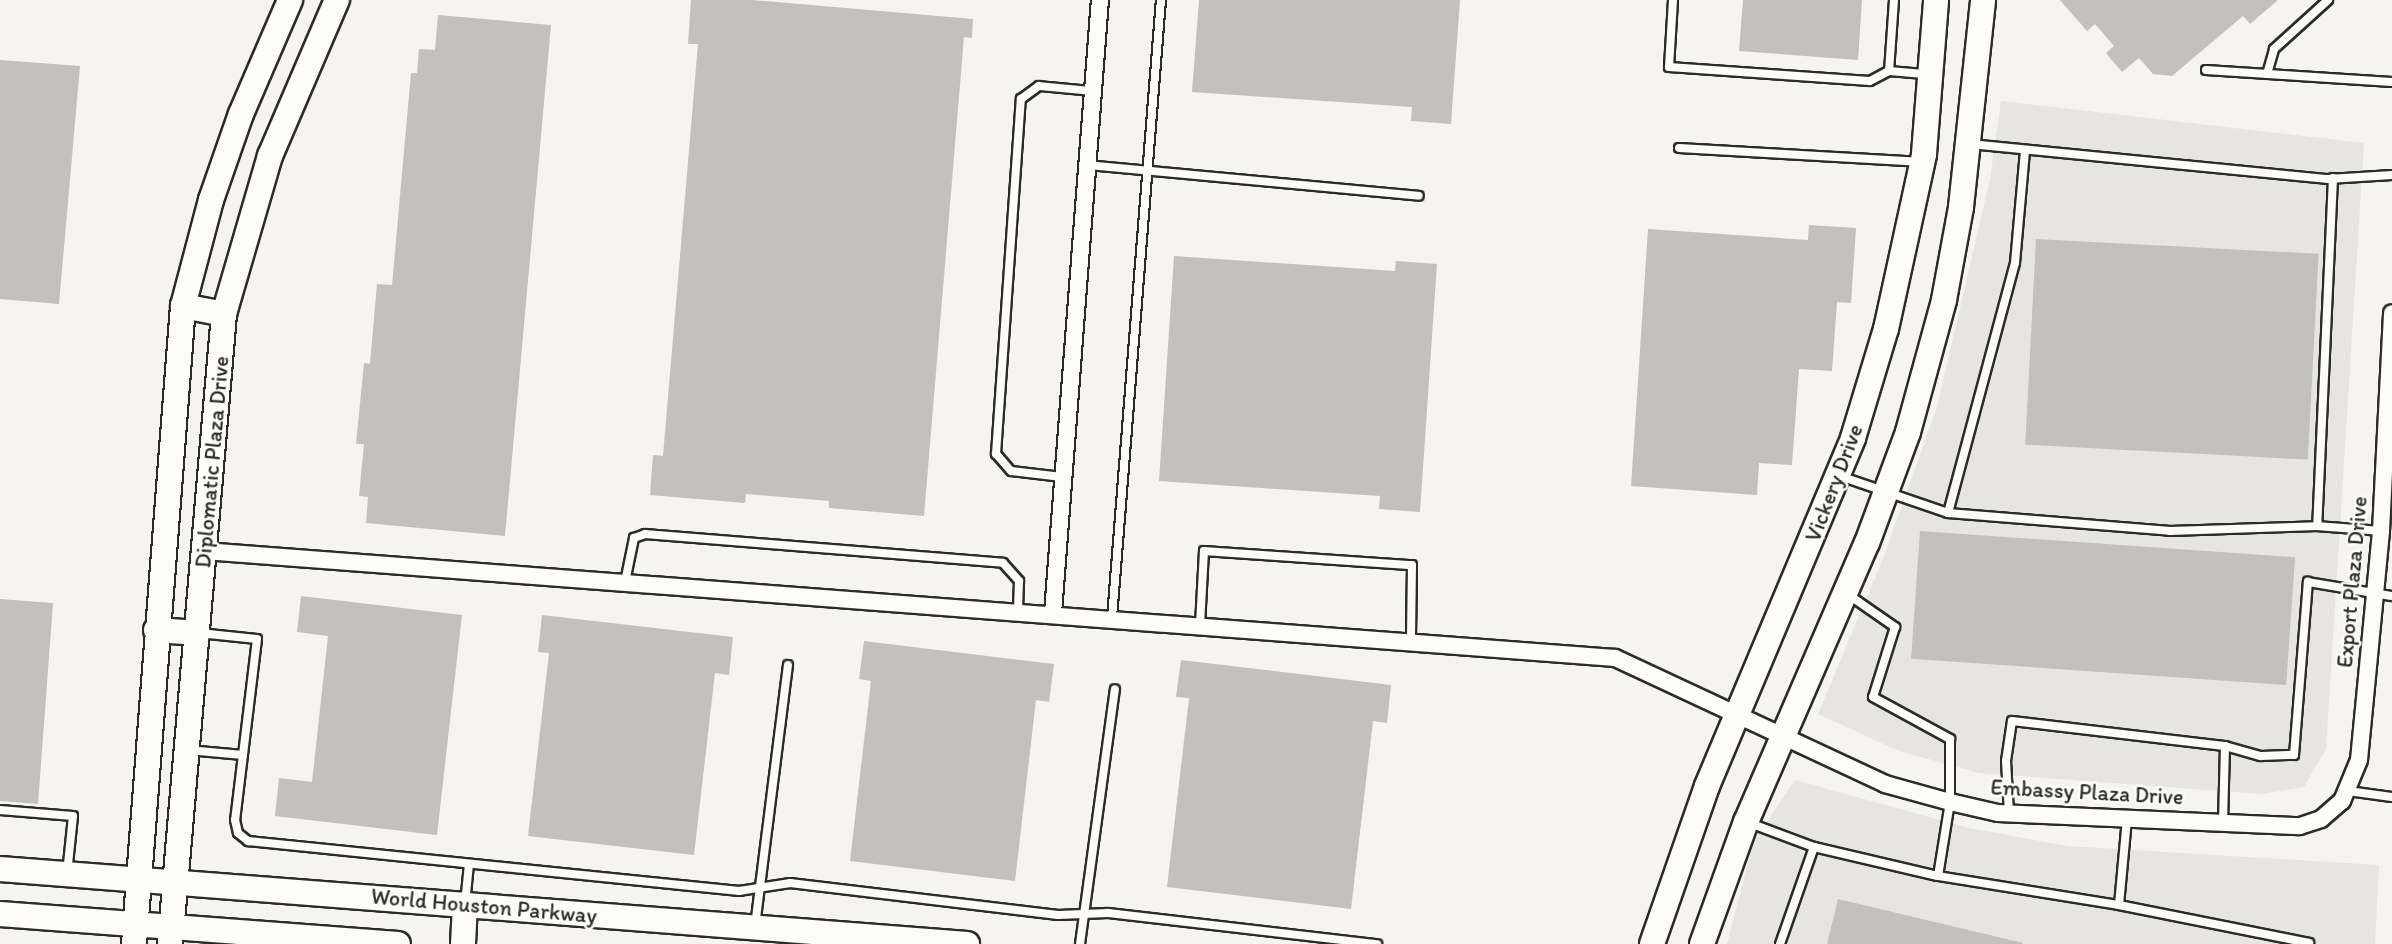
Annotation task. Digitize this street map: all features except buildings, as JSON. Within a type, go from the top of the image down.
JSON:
[{"type":"street","name":"Diplomatic Plaza Drive","points":[[135,934],[136,879],[183,306],[214,189],[290,0]]},
{"type":"street","name":"Diplomatic Plaza Drive","points":[[170,935],[224,314],[245,228],[270,156],[337,0]]},
{"type":"street","points":[[1053,613],[1100,0]]},
{"type":"street","name":"Vickery Drive","points":[[1652,944],[1676,865],[1838,475],[1886,329],[1922,163],[1936,0]]},
{"type":"street","points":[[1702,944],[1746,822],[1846,592],[1886,491],[1944,300],[1970,144],[1983,0]]},
{"type":"street","points":[[183,306],[224,314]]},
{"type":"street","name":"Export Plaza Drive","points":[[2300,826],[2321,819],[2348,791],[2359,760],[2374,595],[2386,531],[2392,313]]},
{"type":"street","points":[[204,551],[1411,641]]},
{"type":"street","points":[[156,630],[198,633]]},
{"type":"street","name":"Embassy Plaza Drive","points":[[1411,641],[1615,658],[1884,784],[1950,802],[2009,813],[2300,826]]},
{"type":"street","name":"World Houston Parkway","points":[[0,869],[465,904],[754,936],[967,944]]},
{"type":"street","points":[[463,944],[465,904]]},
{"type":"street","name":"World Houston Parkway","points":[[0,914],[135,934],[398,944]]},
{"type":"lane","points":[[1112,618],[1161,0]]},
{"type":"lane","points":[[1673,0],[1668,67],[1870,81],[1889,71],[1930,74]]},
{"type":"lane","points":[[1889,71],[1894,0]]},
{"type":"lane","points":[[2267,74],[2274,49],[2328,0]]},
{"type":"lane","points":[[2206,70],[2392,82]]},
{"type":"lane","points":[[1062,477],[1011,471],[996,454],[1021,99],[1040,86],[1092,91]]},
{"type":"lane","points":[[1970,144],[2333,178],[2392,175]]},
{"type":"lane","points":[[1679,148],[1922,163]]},
{"type":"lane","points":[[1948,513],[2014,263],[2025,150]]},
{"type":"lane","points":[[1087,165],[1419,196]]},
{"type":"lane","points":[[2317,526],[2333,178]]},
{"type":"lane","points":[[1838,475],[1948,513],[2170,531],[2317,526],[2386,531]]},
{"type":"lane","points":[[625,582],[634,538],[645,534],[1003,563],[1019,581],[1018,611]]},
{"type":"lane","points":[[1200,625],[1204,551],[1412,564],[1411,641]]},
{"type":"lane","points":[[2009,813],[2006,761],[2012,721],[2225,746],[2260,756],[2294,755],[2308,582],[2374,595],[2392,596]]},
{"type":"lane","points":[[1846,592],[1895,627],[1873,696],[1950,739],[1950,802],[1938,876]]},
{"type":"lane","points":[[198,633],[258,639],[235,820],[238,833],[248,841],[739,891],[790,883],[1058,915],[1108,912],[1377,944]]},
{"type":"lane","points":[[754,936],[788,665]]},
{"type":"lane","points":[[1080,944],[1115,689]]},
{"type":"lane","points":[[2223,823],[2225,746]]},
{"type":"lane","points":[[187,750],[243,755]]},
{"type":"lane","points":[[2348,791],[2392,797]]},
{"type":"lane","points":[[0,810],[73,816],[67,874]]},
{"type":"lane","points":[[2119,905],[2127,819]]},
{"type":"lane","points":[[1746,822],[1814,847],[1938,876],[2119,905],[2309,943]]},
{"type":"lane","points":[[1780,944],[1814,847]]},
{"type":"lane","points":[[465,904],[469,864]]},
{"type":"shaded area","points":[[2001,101],[2364,143],[2326,749],[2304,787],[2262,794],[1979,773],[1899,751],[1818,714],[1884,556],[1937,407],[1990,179]]},
{"type":"shaded area","points":[[1795,780],[1969,828],[2068,846],[2379,865],[2375,944],[1727,944],[1754,841]]}]
